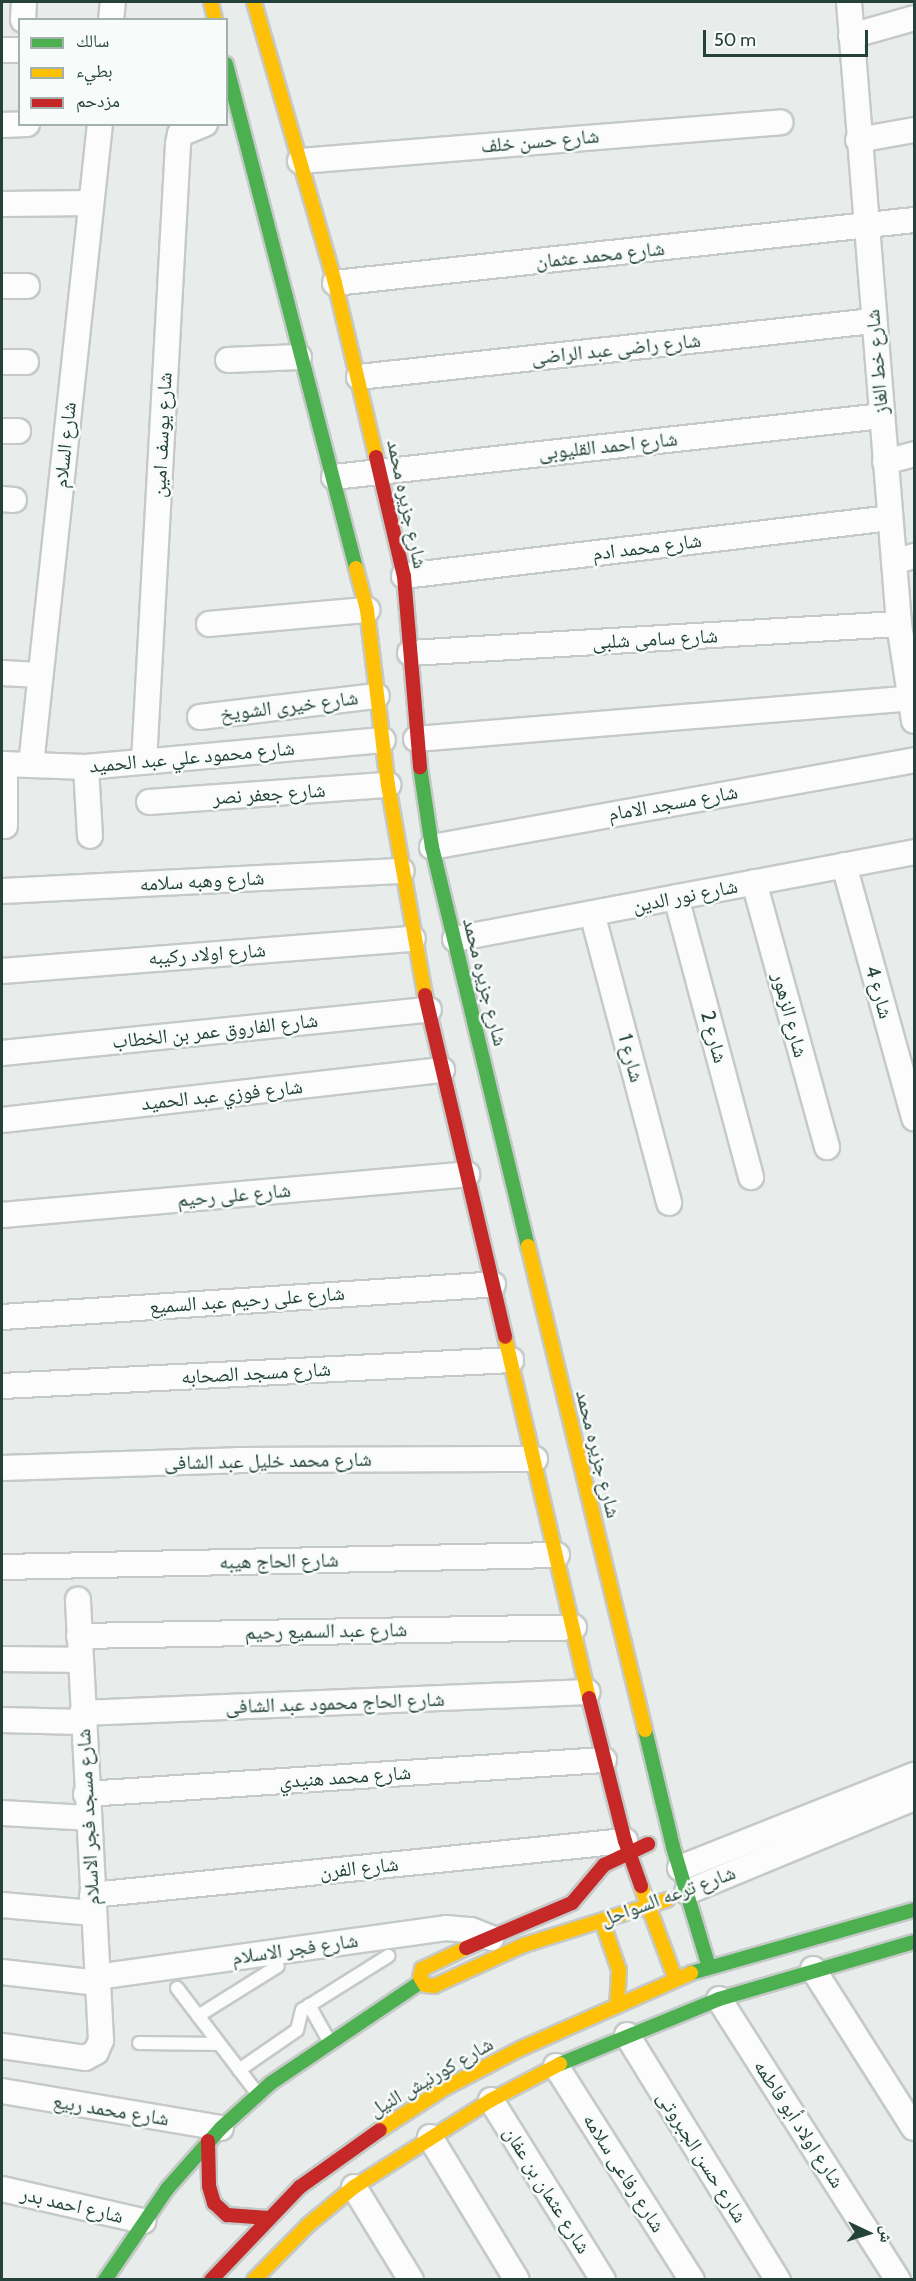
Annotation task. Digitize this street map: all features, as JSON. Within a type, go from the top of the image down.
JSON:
[{"type":"main road","points":[[211,2],[215,18]]},
{"type":"main road","name":"شارع جزيره محمد","points":[[254,2],[335,284],[359,377],[404,576],[416,739],[432,847],[541,1322],[677,1857],[709,1966]]},
{"type":"main road","points":[[228,79],[233,117],[334,477],[367,610],[388,785],[413,939],[493,1284],[510,1331],[511,1360],[604,1760],[627,1846],[647,1908],[675,1978]]},
{"type":"main road","name":"شارع ترعه السواحل","points":[[422,1981],[420,1973],[426,1966],[572,1903],[604,1865],[627,1846],[646,1844],[677,1857]]},
{"type":"main road","name":"شارع ترعه السواحل","points":[[422,1981],[434,1986],[495,1956],[647,1908],[687,1892]]},
{"type":"main road","name":"شارع كورنيش النيل","points":[[211,2280],[300,2187],[360,2142],[445,2088],[616,2004],[675,1978],[709,1966],[915,1910]]},
{"type":"main road","points":[[602,1921],[619,1970],[616,2004]]},
{"type":"main road","points":[[264,2275],[354,2187],[491,2100],[556,2066],[719,1999],[813,1969],[915,1942]]},
{"type":"main road","name":"شارع ترعه السواحل","points":[[105,2280],[143,2221],[215,2134],[257,2094],[329,2041],[422,1981]]},
{"type":"main road","points":[[215,2134],[209,2186],[214,2203],[227,2215],[269,2218]]},
{"type":"street","points":[[23,18],[24,2]]},
{"type":"street","points":[[111,18],[113,2]]},
{"type":"street","name":"شارع خط الغاز","points":[[849,2],[858,140],[890,518],[904,559],[899,624],[910,665],[912,709]]},
{"type":"street","points":[[851,36],[915,18]]},
{"type":"street","points":[[2,50],[18,50]]},
{"type":"street","name":"شارع حسن خلف","points":[[300,161],[780,122]]},
{"type":"street","points":[[2,125],[18,124]]},
{"type":"street","name":"شارع السلام","points":[[31,765],[100,126]]},
{"type":"street","name":"شارع يوسف امين","points":[[144,762],[178,144],[180,134],[200,126]]},
{"type":"street","points":[[858,140],[915,130]]},
{"type":"street","points":[[2,204],[91,203]]},
{"type":"street","name":"شارع محمد عثمان","points":[[335,284],[915,220]]},
{"type":"street","points":[[2,286],[27,286]]},
{"type":"street","name":"شارع راضى عبد الراضى","points":[[359,377],[873,321]]},
{"type":"street","points":[[228,360],[299,357]]},
{"type":"street","points":[[2,362],[26,362]]},
{"type":"street","name":"شارع احمد القليوبى","points":[[334,477],[882,416]]},
{"type":"street","points":[[885,462],[915,454]]},
{"type":"street","name":"شارع محمد ادم","points":[[404,576],[890,518]]},
{"type":"street","points":[[209,624],[367,610]]},
{"type":"street","name":"شارع سامى شلبى","points":[[410,653],[899,624]]},
{"type":"street","points":[[2,673],[40,675]]},
{"type":"street","name":"شارع خيرى الشويخ","points":[[200,717],[378,696]]},
{"type":"street","points":[[416,739],[912,709]]},
{"type":"street","name":"شارع محمود علي عبد الحميد","points":[[3,764],[86,767],[383,740]]},
{"type":"street","name":"شارع مسجد الامام","points":[[432,847],[915,760]]},
{"type":"street","points":[[3,764],[5,826]]},
{"type":"street","points":[[86,767],[90,836]]},
{"type":"street","name":"شارع جعفر نصر","points":[[149,802],[388,785]]},
{"type":"street","name":"شارع نور الدين","points":[[454,939],[915,852]]},
{"type":"street","name":"شارع 4","points":[[844,866],[915,1118]]},
{"type":"street","name":"شارع وهبه سلامه","points":[[2,891],[402,871]]},
{"type":"street","name":"شارع الزهور","points":[[754,882],[827,1147]]},
{"type":"street","name":"شارع 2","points":[[676,897],[751,1177]]},
{"type":"street","name":"شارع 1","points":[[592,913],[669,1203]]},
{"type":"street","name":"شارع اولاد ركيبه","points":[[2,971],[413,939]]},
{"type":"street","name":"شارع الفاروق عمر بن الخطاب","points":[[2,1053],[429,1010]]},
{"type":"street","name":"شارع فوزي عبد الحميد","points":[[2,1120],[442,1070]]},
{"type":"street","name":"شارع على رحيم","points":[[2,1215],[467,1174]]},
{"type":"street","name":"شارع على رحيم عبد السميع","points":[[2,1317],[493,1284]]},
{"type":"street","name":"شارع مسجد الصحابه","points":[[2,1386],[511,1360]]},
{"type":"street","name":"شارع محمد خليل عبد الشافى","points":[[2,1468],[237,1461],[535,1459]]},
{"type":"street","name":"شارع الحاج هيبه","points":[[2,1567],[557,1555]]},
{"type":"street","name":"شارع مسجد فجر الاسلام","points":[[2,2046],[85,2058],[99,2047],[78,1600]]},
{"type":"street","name":"شارع عبد السميع رحيم","points":[[2,1659],[79,1648],[574,1627]]},
{"type":"street","name":"شارع الحاج محمود عبد الشافى","points":[[2,1720],[82,1718],[588,1692]]},
{"type":"street","name":"شارع محمد هنيدي","points":[[2,1813],[604,1760]]},
{"type":"street","name":"شارع ترعه السواحل","points":[[677,1857],[915,1775]]},
{"type":"street","name":"شارع ترعه السواحل","points":[[687,1892],[915,1798]]},
{"type":"street","name":"شارع الفرن","points":[[2,1905],[93,1904],[627,1846]]},
{"type":"street","name":"شارع فجر الاسلام","points":[[2,1972],[97,1980],[446,1928],[471,1930],[491,1938]]},
{"type":"street","points":[[813,1969],[915,2128]]},
{"type":"street","name":"شارع اولاد أبو فاطمه","points":[[719,1999],[898,2280]]},
{"type":"street","name":"شارع حسن الجبروتى","points":[[627,2035],[778,2280]]},
{"type":"street","name":"شارع رفاعى سلامه","points":[[556,2066],[692,2280]]},
{"type":"street","name":"شارع محمد ربيع","points":[[2,2091],[215,2134]]},
{"type":"street","name":"شارع عثمان بن عفان","points":[[491,2100],[603,2280]]},
{"type":"street","points":[[430,2137],[517,2280]]},
{"type":"street","points":[[354,2187],[411,2280]]},
{"type":"street","name":"شارع احمد بدر","points":[[2,2189],[143,2221]]},
{"type":"lane","points":[[239,2070],[297,2030],[300,2014],[309,2005],[388,1956]]},
{"type":"lane","points":[[198,2016],[278,1966]]},
{"type":"lane","points":[[177,1988],[257,2094]]},
{"type":"lane","points":[[309,2005],[329,2041]]},
{"type":"lane","points":[[139,2043],[219,2044]]},
{"type":"traffic: fast","points":[[228,72],[356,568]]},
{"type":"traffic: fast","points":[[420,767],[432,847],[528,1246]]},
{"type":"traffic: fast","points":[[645,1730],[673,1847],[709,1967]]},
{"type":"traffic: fast","points":[[691,1973],[914,1910]]},
{"type":"traffic: fast","points":[[560,2064],[719,1999],[914,1942]]},
{"type":"traffic: fast","points":[[105,2280],[167,2189],[221,2128],[271,2083],[422,1981]]},
{"type":"traffic: slow","points":[[211,2],[215,18]]},
{"type":"traffic: slow","points":[[254,2],[335,283],[376,457]]},
{"type":"traffic: slow","points":[[356,568],[367,610],[388,785],[425,995]]},
{"type":"traffic: slow","points":[[528,1246],[645,1730]]},
{"type":"traffic: slow","points":[[505,1337],[589,1698]]},
{"type":"traffic: slow","points":[[641,1886],[675,1978]]},
{"type":"traffic: slow","points":[[466,1948],[422,1969],[420,1977],[425,1985],[434,1986],[524,1945],[667,1900]]},
{"type":"traffic: slow","points":[[602,1921],[619,1970],[617,2004]]},
{"type":"traffic: slow","points":[[380,2130],[445,2088],[522,2048],[691,1973]]},
{"type":"traffic: slow","points":[[254,2280],[308,2225],[354,2187],[491,2100],[560,2064]]},
{"type":"traffic: jam","points":[[376,457],[404,576],[420,767]]},
{"type":"traffic: jam","points":[[425,995],[505,1337]]},
{"type":"traffic: jam","points":[[589,1698],[625,1841],[641,1886]]},
{"type":"traffic: jam","points":[[466,1948],[572,1903],[604,1865],[648,1844]]},
{"type":"traffic: jam","points":[[211,2280],[300,2187],[380,2130]]},
{"type":"traffic: jam","points":[[208,2141],[209,2186],[214,2203],[227,2215],[269,2218]]}]
